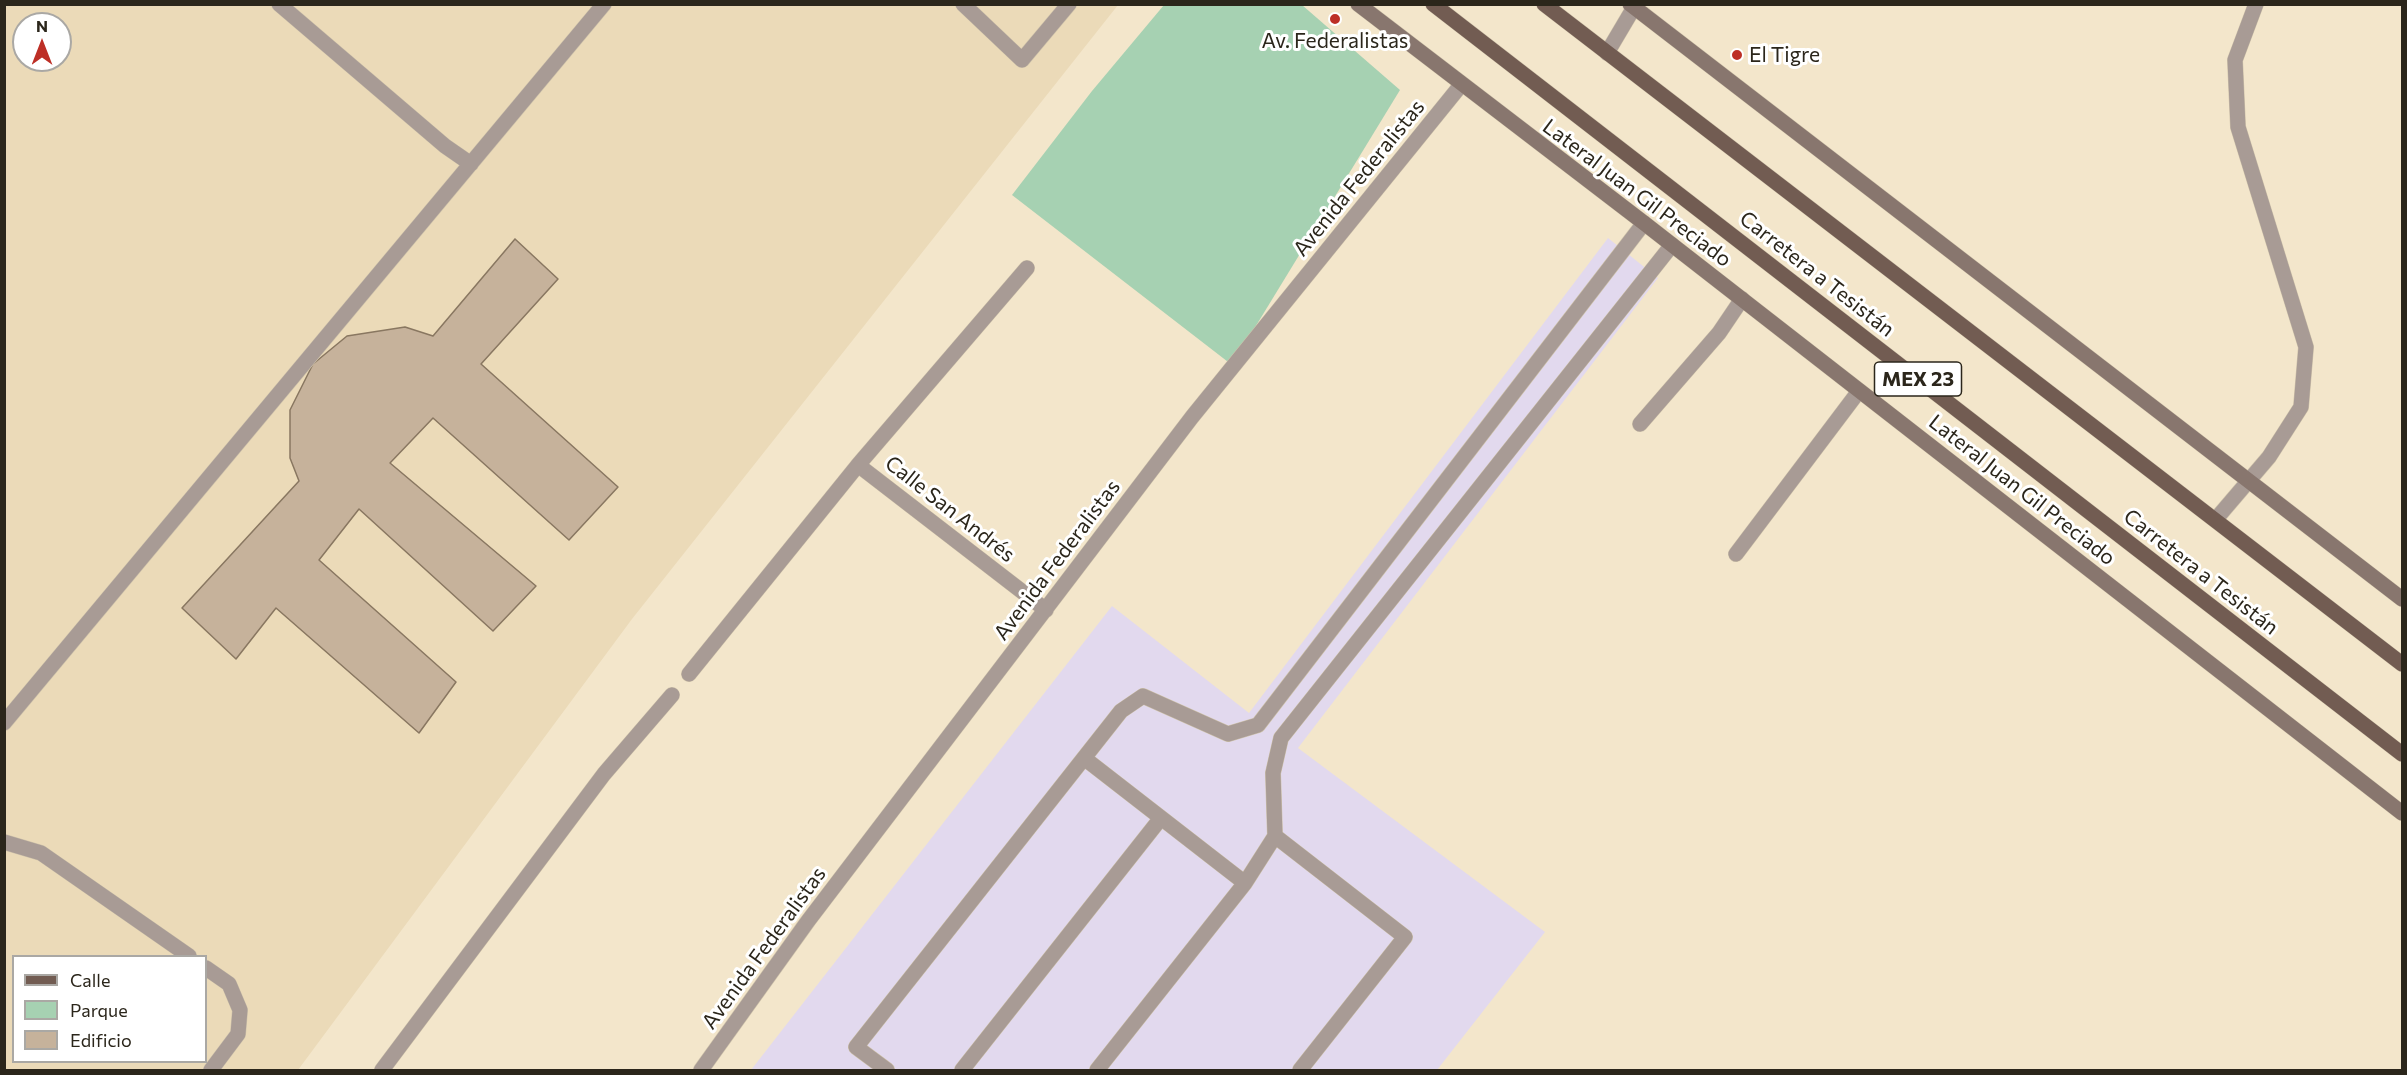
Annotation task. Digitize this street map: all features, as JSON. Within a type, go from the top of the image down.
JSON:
[{"type":"main road","name":"Lateral Juan Gil Preciado","points":[[1358,4],[1644,223],[2403,813]]},
{"type":"main road","name":"Carretera a Tesistán","points":[[1433,4],[2403,754]]},
{"type":"main road","name":"MEX 23","points":[[1545,4],[2403,664]]},
{"type":"main road","points":[[1633,6],[2403,599]]},
{"type":"street","points":[[279,4],[445,146],[471,164]]},
{"type":"street","points":[[4,723],[604,4]]},
{"type":"street","points":[[963,4],[1022,60],[1069,4]]},
{"type":"street","points":[[2216,519],[2269,457],[2301,407],[2306,347],[2238,127],[2235,60],[2256,4]]},
{"type":"street","points":[[1607,52],[1633,6]]},
{"type":"street","name":"Avenida Federalistas","points":[[701,1071],[816,912],[1192,417],[1461,85]]},
{"type":"street","points":[[887,1071],[856,1047],[1121,711],[1143,696],[1228,734],[1258,725],[1644,223]]},
{"type":"street","points":[[1097,1071],[1245,883],[1275,837],[1273,773],[1281,738],[1672,245]]},
{"type":"street","points":[[689,674],[858,465],[1027,268]]},
{"type":"street","points":[[1640,424],[1719,333],[1742,299]]},
{"type":"street","points":[[1736,554],[1860,391]]},
{"type":"street","name":"Calle San Andrés","points":[[858,465],[1046,610]]},
{"type":"street","points":[[382,1071],[604,774],[672,695]]},
{"type":"street","points":[[1084,758],[1245,883]]},
{"type":"street","points":[[962,1071],[1161,818]]},
{"type":"street","points":[[1275,837],[1405,937],[1300,1071]]},
{"type":"street","points":[[4,842],[40,853],[186,955]]},
{"type":"street","points":[[207,969],[229,984],[240,1010],[238,1034],[211,1071]]},
{"type":"shaded area","points":[[5,5],[1118,5],[632,619],[298,1070],[5,1070]]},
{"type":"shaded area","points":[[1608,238],[1658,278],[1298,748],[1545,932],[1437,1070],[751,1070],[1112,606],[1249,713]]},
{"type":"green space","points":[[1164,5],[1302,5],[1400,90],[1232,365],[1012,195],[1092,91]]},
{"type":"building","points":[[515,239],[558,279],[481,364],[618,487],[569,540],[433,418],[390,463],[536,586],[493,631],[359,509],[319,560],[456,682],[419,733],[276,608],[236,659],[182,608],[299,481],[290,458],[290,410],[313,364],[347,336],[405,327],[433,336]]},
{"type":"place","name":"Av. Federalistas","points":[[1335,19]]},
{"type":"place","name":"El Tigre","points":[[1737,55]]}]
